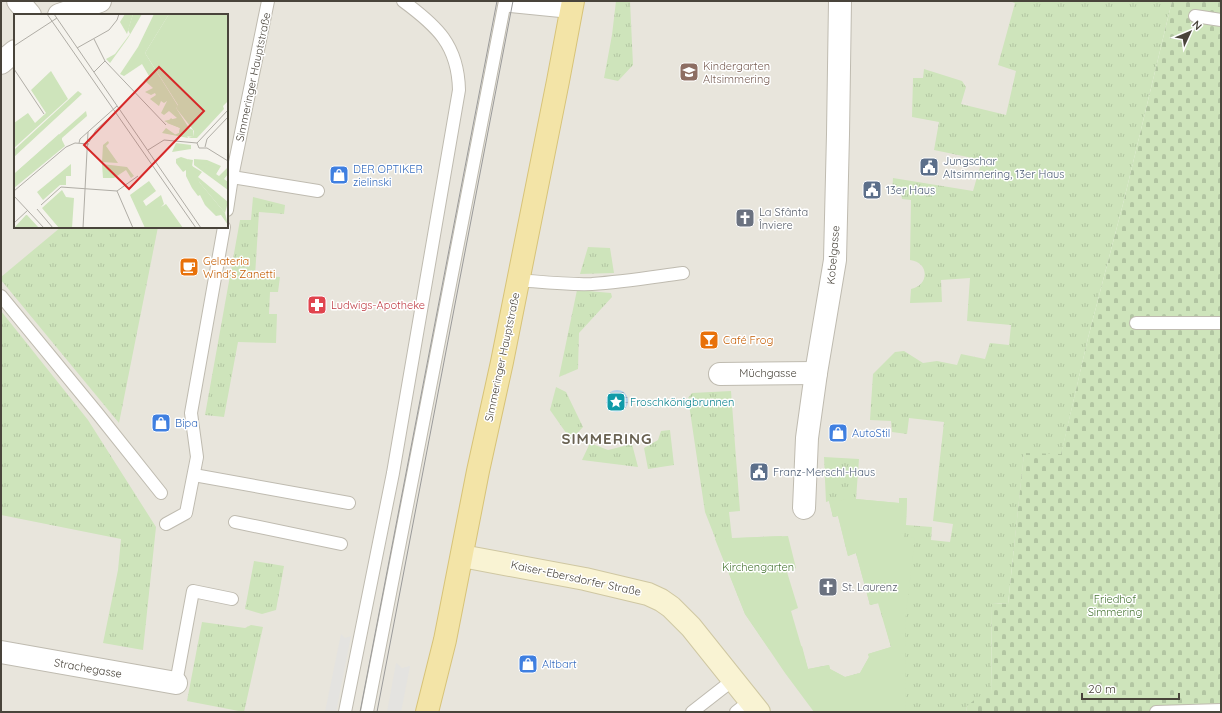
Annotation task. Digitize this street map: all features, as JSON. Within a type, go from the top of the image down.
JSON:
[{"type":"main road","name":"Simmeringer Hauptstraße","points":[[427,712],[445,640],[558,81],[572,4]]},
{"type":"main road","name":"Kaiser-Ebersdorfer Straße","points":[[462,556],[585,579],[648,594],[671,607],[681,616],[733,680],[748,708]]},
{"type":"street","points":[[18,1],[29,14]]},
{"type":"street","points":[[60,14],[68,1]]},
{"type":"street","points":[[62,14],[100,1]]},
{"type":"street","points":[[511,1],[572,4]]},
{"type":"street","name":"Kobelgasse","points":[[804,508],[807,438],[816,373],[835,260],[840,1]]},
{"type":"street","points":[[1,63],[14,52]]},
{"type":"street","name":"Müchgasse","points":[[720,374],[816,373]]},
{"type":"street","name":"Strachegasse","points":[[1,652],[176,684]]},
{"type":"lane","name":"Simmeringer Hauptstraße","points":[[228,203],[268,1]]},
{"type":"lane","points":[[345,712],[392,473],[460,90],[455,59],[449,46],[422,15],[403,1]]},
{"type":"lane","points":[[367,712],[505,1]]},
{"type":"lane","points":[[1195,16],[1221,20]]},
{"type":"lane","points":[[232,177],[318,191]]},
{"type":"lane","points":[[166,524],[186,513],[198,457],[190,413],[224,228]]},
{"type":"lane","points":[[518,280],[564,284],[590,284],[630,281],[683,273]]},
{"type":"lane","points":[[1,296],[161,493]]},
{"type":"lane","points":[[1136,323],[1221,324]]},
{"type":"lane","points":[[194,475],[349,503]]},
{"type":"lane","points":[[235,522],[341,544]]},
{"type":"lane","points":[[176,684],[193,591],[232,599]]},
{"type":"lane","points":[[692,712],[733,680]]},
{"type":"lane","points":[[1156,712],[1221,710]]},
{"type":"shaded area","points":[[1,1],[1172,1],[966,712],[1,712]]},
{"type":"shaded area","points":[[341,634],[345,638],[351,636],[336,712],[325,712]]},
{"type":"shaded area","points":[[396,663],[402,668],[410,666],[401,712],[387,712]]},
{"type":"green space","points":[[616,1],[630,1],[633,65],[618,81],[604,78],[612,35]]},
{"type":"green space","points":[[1009,1],[1172,1],[1124,200],[1088,338],[1061,455],[1024,454],[1008,604],[992,603],[991,696],[967,706],[966,712],[829,712],[786,655],[802,646],[808,669],[829,665],[830,669],[845,677],[860,673],[869,657],[868,654],[891,647],[878,603],[870,605],[856,553],[848,556],[838,516],[833,517],[829,501],[826,502],[824,457],[859,459],[856,499],[899,503],[899,498],[907,498],[906,525],[932,527],[931,540],[950,542],[953,524],[933,521],[944,422],[909,418],[907,434],[892,432],[891,421],[870,420],[873,374],[895,352],[904,351],[923,363],[937,361],[957,365],[961,354],[985,359],[990,343],[1009,345],[1011,325],[967,321],[970,278],[941,280],[942,302],[910,303],[911,289],[922,283],[925,274],[921,265],[910,260],[911,200],[902,199],[901,193],[892,193],[893,178],[973,191],[982,160],[934,150],[939,122],[912,117],[913,78],[923,78],[924,69],[962,81],[966,87],[961,104],[1006,115],[1016,71],[998,65],[1015,3]]},
{"type":"green space","name":"Friedhof Simmering","points":[[1172,1],[1221,1],[1221,712],[966,712],[967,706],[978,697],[991,695],[992,603],[1008,604],[1024,453],[1061,454],[1088,338],[1124,200]]},
{"type":"green space","points":[[253,197],[285,205],[284,214],[259,212],[255,276],[280,277],[278,292],[270,292],[269,314],[277,314],[276,343],[238,342],[224,417],[205,415],[240,220],[251,220]]},
{"type":"green space","points":[[60,228],[158,228],[119,423],[1,280],[1,277]]},
{"type":"green space","points":[[588,247],[610,248],[614,273],[580,274]]},
{"type":"green space","points":[[577,290],[611,293],[612,297],[579,333],[578,369],[559,377]]},
{"type":"green space","points":[[1,311],[88,420],[156,527],[143,650],[103,643],[118,570],[121,539],[1,515]]},
{"type":"green space","points":[[556,387],[566,392],[583,427],[571,440],[550,410]]},
{"type":"green space","points":[[731,391],[740,511],[729,512],[732,538],[782,536],[769,649],[745,614],[705,512],[688,398],[692,393]]},
{"type":"green space","points":[[670,430],[674,465],[648,469],[644,448],[658,440],[661,431]]},
{"type":"green space","points":[[590,443],[608,450],[632,444],[638,467],[582,460]]},
{"type":"green space","name":"Kirchengarten","points":[[899,498],[907,498],[904,537],[915,538],[905,622],[906,712],[814,712],[785,673],[745,614],[715,539],[788,536],[796,568],[787,572],[798,608],[791,611],[808,669],[829,665],[830,669],[845,677],[860,673],[869,657],[868,654],[891,647],[879,603],[870,605],[856,553],[848,556],[838,516],[833,517],[829,501],[856,499],[899,503]]},
{"type":"green space","points":[[254,561],[284,566],[276,610],[262,614],[245,609]]},
{"type":"green space","points":[[202,622],[245,628],[251,625],[263,627],[244,712],[187,701]]},
{"type":"water","points":[[617,390],[625,393],[628,401],[625,409],[617,412],[609,409],[606,401],[609,393]]},
{"type":"tram line","points":[[360,712],[497,1]]},
{"type":"tram line","points":[[377,712],[513,1]]},
{"type":"place","name":"Kindergarten Altsimmering","points":[[689,72]]},
{"type":"place","name":"Jungschar Altsimmering, 13er Haus","points":[[929,167]]},
{"type":"place","name":"DER OPTIKER zielinski","points":[[339,175]]},
{"type":"place","name":"13er Haus","points":[[872,190]]},
{"type":"place","name":"La Sfânta Înviere","points":[[745,218]]},
{"type":"place","name":"Gelateria Wind's Zanetti","points":[[189,267]]},
{"type":"place","name":"Ludwigs-Apotheke","points":[[317,305]]},
{"type":"place","name":"Café Frog","points":[[709,340]]},
{"type":"place","name":"Froschkönigbrunnen","points":[[616,402]]},
{"type":"place","name":"Bipa","points":[[161,423]]},
{"type":"place","name":"AutoStil","points":[[838,433]]},
{"type":"place","name":"Franz-Merschl-Haus","points":[[759,472]]},
{"type":"place","name":"St. Laurenz","points":[[828,587]]},
{"type":"place","name":"Altbart","points":[[528,664]]},
{"type":"district","name":"SIMMERING","points":[[607,438]]}]
